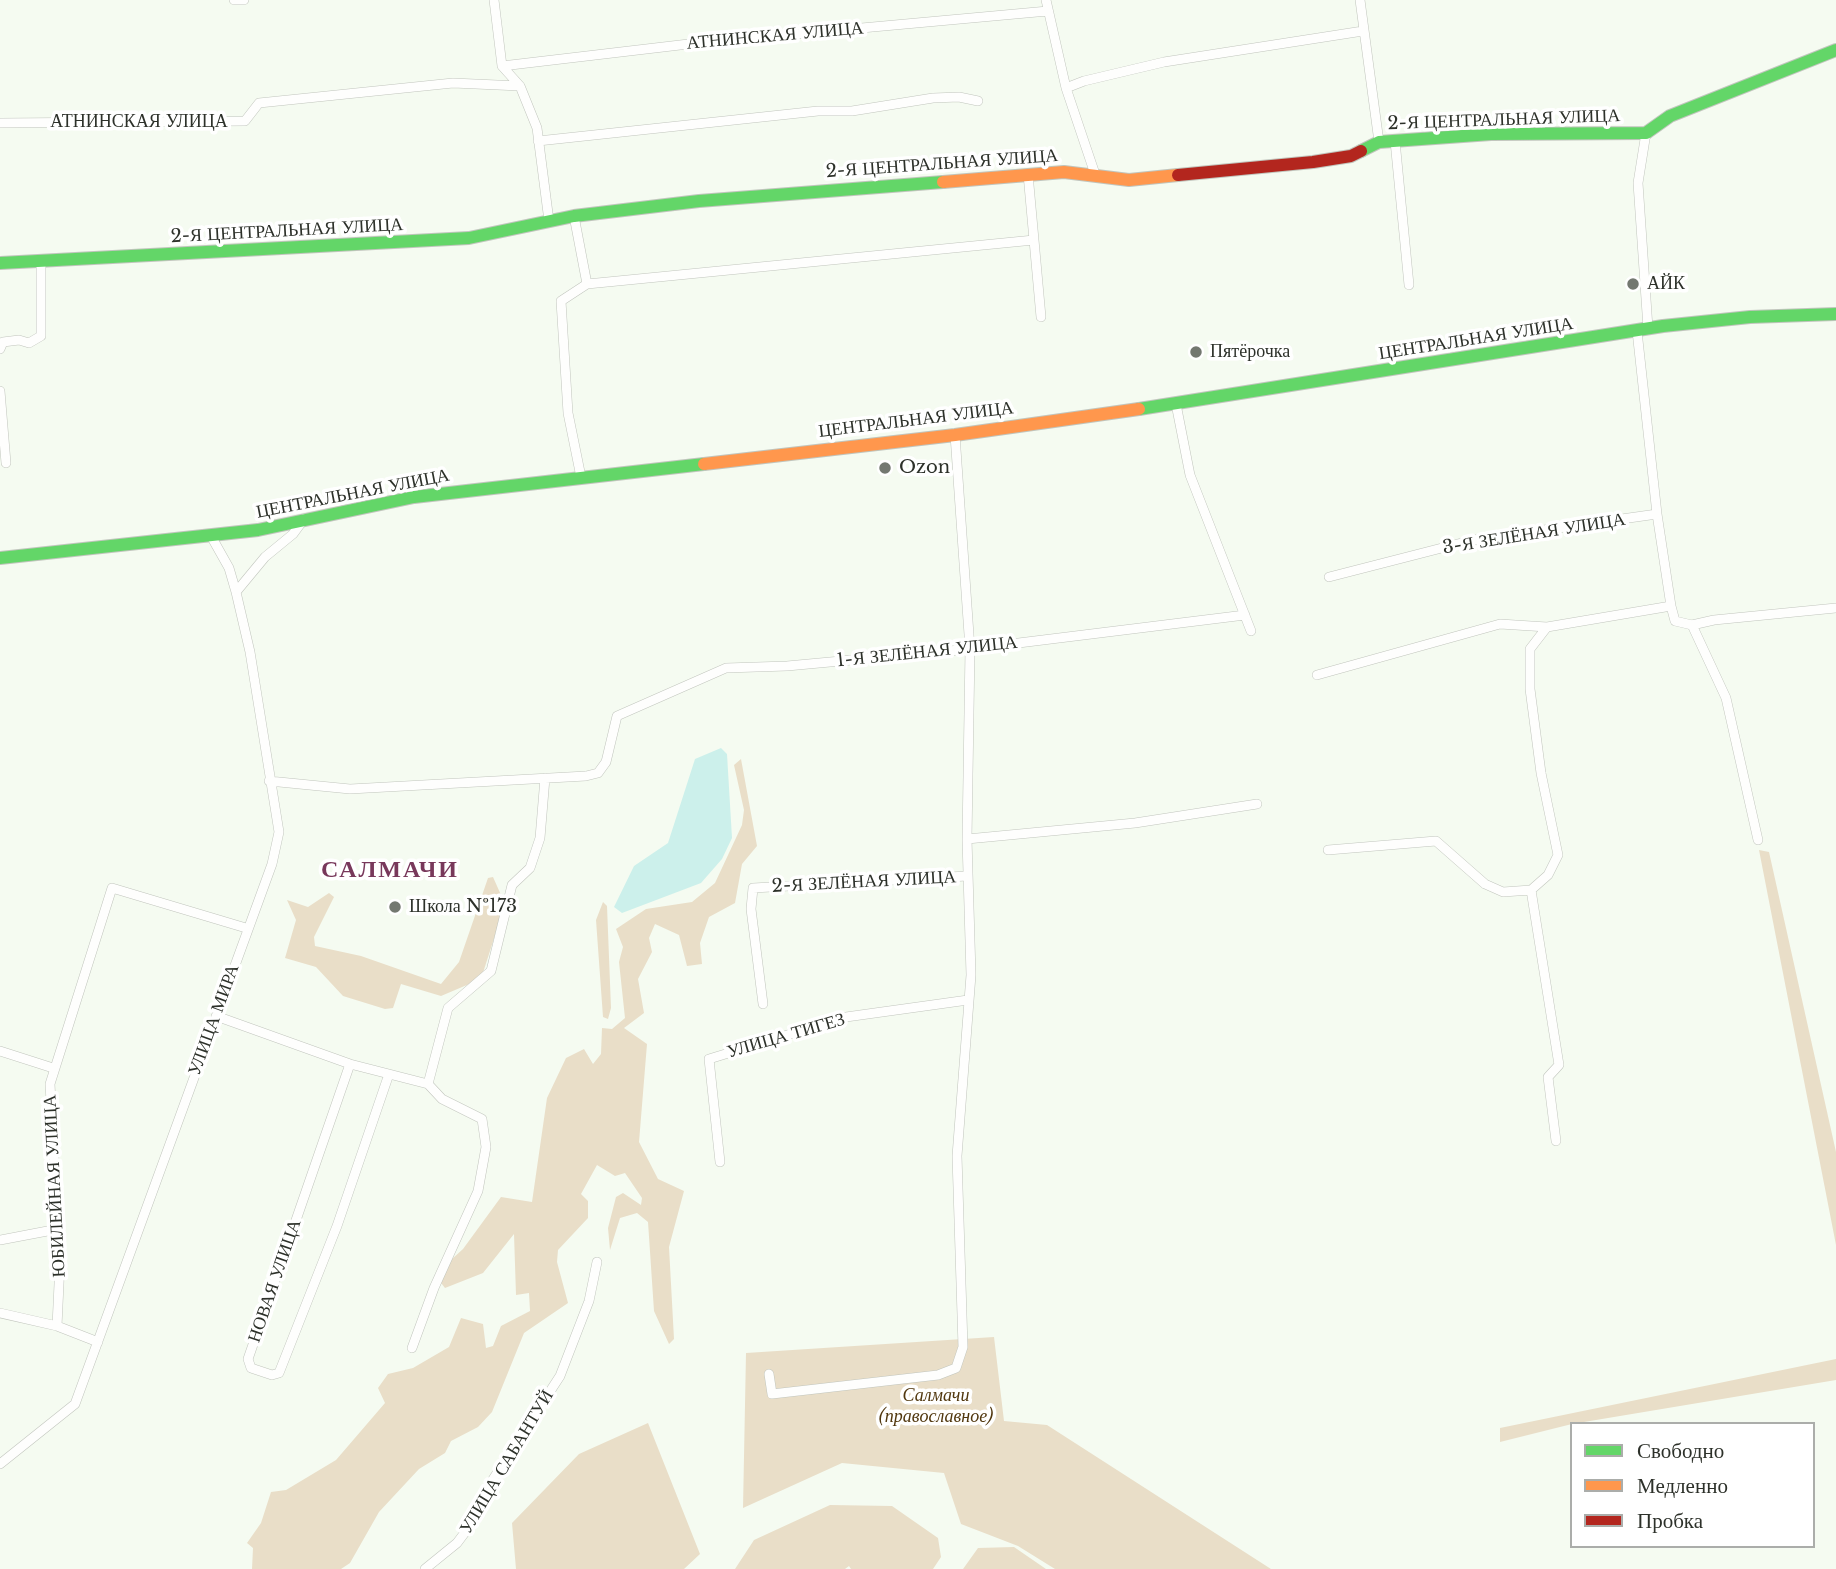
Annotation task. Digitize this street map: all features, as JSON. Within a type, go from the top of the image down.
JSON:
[{"type":"street","points":[[234,0],[244,0]]},
{"type":"street","points":[[494,0],[502,66],[520,86],[537,128],[549,221]]},
{"type":"street","points":[[1046,0],[1066,88],[1096,177]]},
{"type":"street","points":[[1360,0],[1379,142]]},
{"type":"street","name":"АТНИНСКАЯ УЛИЦА","points":[[502,66],[697,43],[1048,11]]},
{"type":"street","points":[[1066,88],[1084,80],[1164,62],[1363,31]]},
{"type":"street","name":"2-Я ЦЕНТРАЛЬНАЯ УЛИЦА","points":[[0,263],[250,252],[469,238],[574,216],[699,201],[1028,174],[1064,172],[1129,180],[1292,165],[1351,156],[1379,142],[1491,134],[1646,133],[1670,116],[1836,50]]},
{"type":"street","name":"АТНИНСКАЯ УЛИЦА","points":[[0,123],[245,121],[259,103],[453,83],[520,86]]},
{"type":"street","points":[[538,141],[818,111],[852,111],[933,98],[959,97],[978,101]]},
{"type":"street","points":[[1646,133],[1638,183],[1643,330],[1657,514],[1675,621],[1692,625],[1714,620],[1836,608]]},
{"type":"street","points":[[1395,141],[1409,285]]},
{"type":"street","points":[[1028,174],[1041,317]]},
{"type":"street","points":[[574,216],[587,284]]},
{"type":"street","points":[[581,477],[568,413],[561,301],[587,284],[1034,240]]},
{"type":"street","points":[[0,349],[3,342],[19,340],[29,343],[41,336],[41,261]]},
{"type":"street","name":"ЦЕНТРАЛЬНАЯ УЛИЦА","points":[[0,558],[258,530],[304,518],[414,497],[955,435],[1176,404],[1643,330],[1750,317],[1836,314]]},
{"type":"street","points":[[0,391],[6,463]]},
{"type":"street","points":[[1176,404],[1190,475],[1251,631]]},
{"type":"street","points":[[769,1374],[772,1395],[938,1375],[956,1368],[963,1348],[957,1156],[971,975],[967,876],[970,649],[955,435]]},
{"type":"street","name":"3-Я ЗЕЛЁНАЯ УЛИЦА","points":[[1329,578],[1473,540],[1657,514]]},
{"type":"street","points":[[236,592],[265,557],[293,534],[304,518]]},
{"type":"street","name":"УЛИЦА МИРА","points":[[0,1464],[75,1404],[246,928],[272,864],[279,832],[250,652],[229,568],[211,536]]},
{"type":"street","points":[[1317,675],[1500,624],[1547,627],[1671,606]]},
{"type":"street","name":"1-Я ЗЕЛЁНАЯ УЛИЦА","points":[[545,778],[598,773],[606,762],[618,716],[726,668],[787,666],[970,649],[1245,615]]},
{"type":"street","points":[[1692,625],[1726,698],[1758,840]]},
{"type":"street","points":[[1328,850],[1436,841],[1485,884],[1503,892],[1531,890],[1548,876],[1558,855],[1541,773],[1530,689],[1530,649],[1547,627]]},
{"type":"street","points":[[269,781],[350,789],[545,778],[540,838],[530,867],[512,885],[491,971],[448,1008],[428,1084]]},
{"type":"street","points":[[967,839],[1135,823],[1257,804]]},
{"type":"street","name":"2-Я ЗЕЛЁНАЯ УЛИЦА","points":[[763,1004],[751,909],[753,888],[967,876]]},
{"type":"street","name":"ЮБИЛЕЙНАЯ УЛИЦА","points":[[57,1326],[60,1275],[50,1084],[112,888],[246,928]]},
{"type":"street","points":[[1531,890],[1559,1065],[1548,1077],[1556,1141]]},
{"type":"street","name":"УЛИЦА ТИГЕЗ","points":[[720,1162],[709,1059],[846,1017],[968,1000]]},
{"type":"street","points":[[216,1016],[350,1064],[428,1084],[442,1099],[482,1119],[486,1147],[478,1191],[434,1288],[412,1348]]},
{"type":"street","points":[[0,1052],[53,1068]]},
{"type":"street","name":"НОВАЯ УЛИЦА","points":[[350,1064],[248,1359],[251,1368],[272,1375],[279,1373],[337,1226],[389,1074]]},
{"type":"street","points":[[0,1240],[58,1229]]},
{"type":"street","name":"УЛИЦА САБАНТУЙ","points":[[425,1569],[457,1543],[475,1519],[490,1484],[560,1376],[589,1300],[597,1262]]},
{"type":"street","points":[[0,1313],[57,1326],[98,1342]]},
{"type":"green space","points":[[741,759],[757,846],[742,864],[735,903],[709,917],[700,943],[702,964],[687,966],[679,935],[655,924],[649,938],[652,952],[638,979],[644,1013],[624,1028],[647,1044],[639,1142],[658,1179],[684,1191],[669,1247],[674,1339],[669,1344],[654,1311],[648,1222],[637,1213],[620,1218],[610,1250],[608,1228],[616,1197],[623,1193],[641,1205],[642,1198],[625,1173],[615,1176],[597,1165],[581,1194],[588,1201],[588,1218],[558,1250],[557,1262],[568,1303],[524,1333],[492,1412],[478,1427],[451,1441],[445,1453],[419,1469],[379,1512],[350,1563],[341,1569],[252,1569],[253,1548],[247,1543],[261,1523],[271,1492],[286,1490],[336,1460],[385,1403],[378,1388],[388,1374],[413,1368],[449,1347],[461,1318],[483,1324],[486,1348],[493,1346],[501,1326],[530,1311],[529,1293],[516,1295],[514,1234],[483,1273],[445,1288],[438,1279],[440,1270],[463,1249],[501,1197],[532,1202],[547,1098],[566,1058],[584,1049],[593,1064],[601,1054],[602,1028],[612,1029],[625,1018],[619,962],[623,947],[616,929],[646,909],[692,902],[715,883],[742,825],[744,810],[734,765]]},
{"type":"green space","points":[[1759,850],[1769,852],[1836,1152],[1836,1245]]},
{"type":"green space","points":[[493,877],[505,904],[481,979],[441,996],[401,984],[393,1008],[385,1009],[343,996],[316,967],[285,958],[296,920],[287,900],[308,907],[329,893],[334,897],[314,937],[315,946],[361,956],[441,984],[459,962],[488,878]]},
{"type":"green space","points":[[603,902],[607,906],[611,1008],[608,1019],[603,1017],[596,920]]},
{"type":"green space","name":"Салмачи (православное)","points":[[994,1337],[1004,1421],[1047,1425],[1271,1569],[1055,1569],[1018,1546],[961,1524],[944,1473],[842,1463],[743,1508],[746,1353]]},
{"type":"green space","points":[[1836,1359],[1836,1380],[1584,1422],[1570,1422],[1570,1424],[1500,1442],[1500,1428]]},
{"type":"green space","points":[[648,1423],[700,1554],[684,1569],[516,1569],[512,1523],[579,1454]]},
{"type":"green space","points":[[830,1505],[892,1506],[938,1538],[941,1557],[933,1569],[851,1569],[849,1566],[845,1569],[735,1569],[754,1540]]},
{"type":"green space","points":[[1014,1547],[1046,1569],[963,1569],[978,1548]]},
{"type":"water","points":[[721,748],[727,754],[732,838],[722,859],[701,883],[622,913],[614,907],[634,866],[668,843],[695,759]]},
{"type":"traffic: fast","points":[[1361,151],[1379,142],[1491,134],[1646,133],[1670,116],[1836,50]]},
{"type":"traffic: fast","points":[[0,263],[469,238],[574,216],[699,201],[943,182]]},
{"type":"traffic: fast","points":[[1139,409],[1663,326],[1750,317],[1836,314]]},
{"type":"traffic: fast","points":[[0,558],[258,530],[414,497],[704,464]]},
{"type":"traffic: slow","points":[[943,182],[1064,172],[1129,180],[1178,175]]},
{"type":"traffic: slow","points":[[704,464],[955,435],[1139,409]]},
{"type":"traffic: jam","points":[[1178,175],[1313,162],[1351,156],[1361,151]]},
{"type":"place","name":"АЙК","points":[[1633,284]]},
{"type":"place","name":"Пятёрочка","points":[[1196,352]]},
{"type":"place","name":"Ozon","points":[[885,468]]},
{"type":"place","name":"Школа №173","points":[[395,907]]},
{"type":"district","name":"САЛМАЧИ","points":[[390,870]]}]
